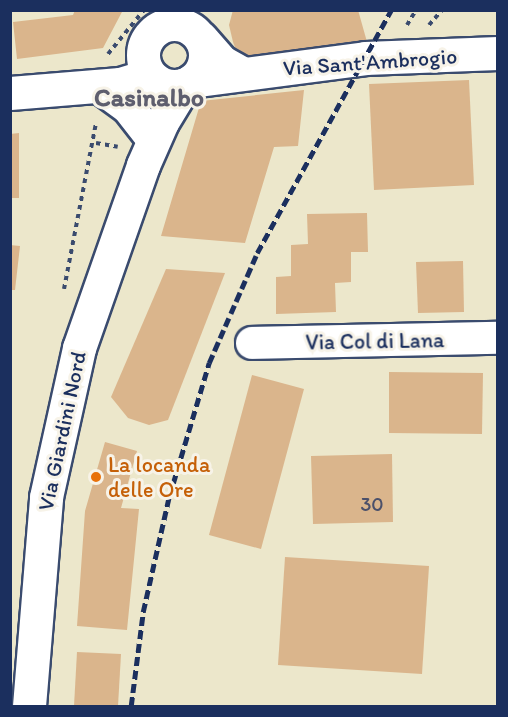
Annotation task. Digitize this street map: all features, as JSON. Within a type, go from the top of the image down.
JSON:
[{"type":"main road","points":[[166,15],[188,27],[204,24],[222,62],[242,73]]},
{"type":"main road","name":"Via Giardini Nord","points":[[143,165],[148,133],[148,69],[154,31],[166,15]]},
{"type":"main road","name":"Via Giardini Nord","points":[[29,706],[46,497],[79,348],[143,165],[162,122],[188,83],[204,66],[204,24]]},
{"type":"main road","name":"Via Sant'Ambrogio","points":[[188,83],[242,73],[365,58],[498,53]]},
{"type":"main road","points":[[10,93],[99,86],[130,69],[148,69],[166,86],[188,83]]},
{"type":"main road","points":[[99,86],[128,107],[148,133]]},
{"type":"street","name":"Via Col di Lana","points":[[252,343],[498,338]]},
{"type":"path","points":[[108,53],[166,15]]},
{"type":"building","points":[[75,10],[123,10],[103,48],[17,59],[13,22],[73,15]]},
{"type":"building","points":[[233,10],[358,10],[367,42],[247,62],[238,55],[233,42],[229,25]]},
{"type":"building","points":[[469,80],[474,185],[374,190],[369,84]]},
{"type":"building","points":[[304,90],[298,146],[274,147],[245,243],[161,236],[201,101]]},
{"type":"building","points":[[19,133],[19,198],[10,198],[10,134]]},
{"type":"building","points":[[367,213],[368,252],[351,252],[351,282],[335,283],[336,312],[276,314],[276,277],[291,276],[291,245],[308,244],[307,214]]},
{"type":"building","points":[[10,245],[20,246],[15,290],[10,290]]},
{"type":"building","points":[[463,261],[464,312],[418,313],[416,262]]},
{"type":"building","points":[[166,269],[225,273],[168,420],[149,425],[128,418],[111,397]]},
{"type":"building","points":[[389,372],[483,373],[482,434],[389,433]]},
{"type":"building","points":[[252,375],[304,389],[261,549],[209,535]]},
{"type":"building","points":[[105,442],[137,451],[121,508],[139,509],[127,630],[77,626],[85,511]]},
{"type":"building","points":[[392,454],[393,522],[313,524],[311,456]]},
{"type":"building","points":[[285,557],[429,566],[422,674],[278,665]]},
{"type":"building","points":[[77,652],[121,654],[118,706],[74,706]]},
{"type":"railway","points":[[131,706],[143,612],[169,497],[209,363],[257,253],[391,10]]},
{"type":"place","name":"La locanda delle Ore","points":[[96,477]]},
{"type":"district","name":"Casinalbo","points":[[149,98]]}]
